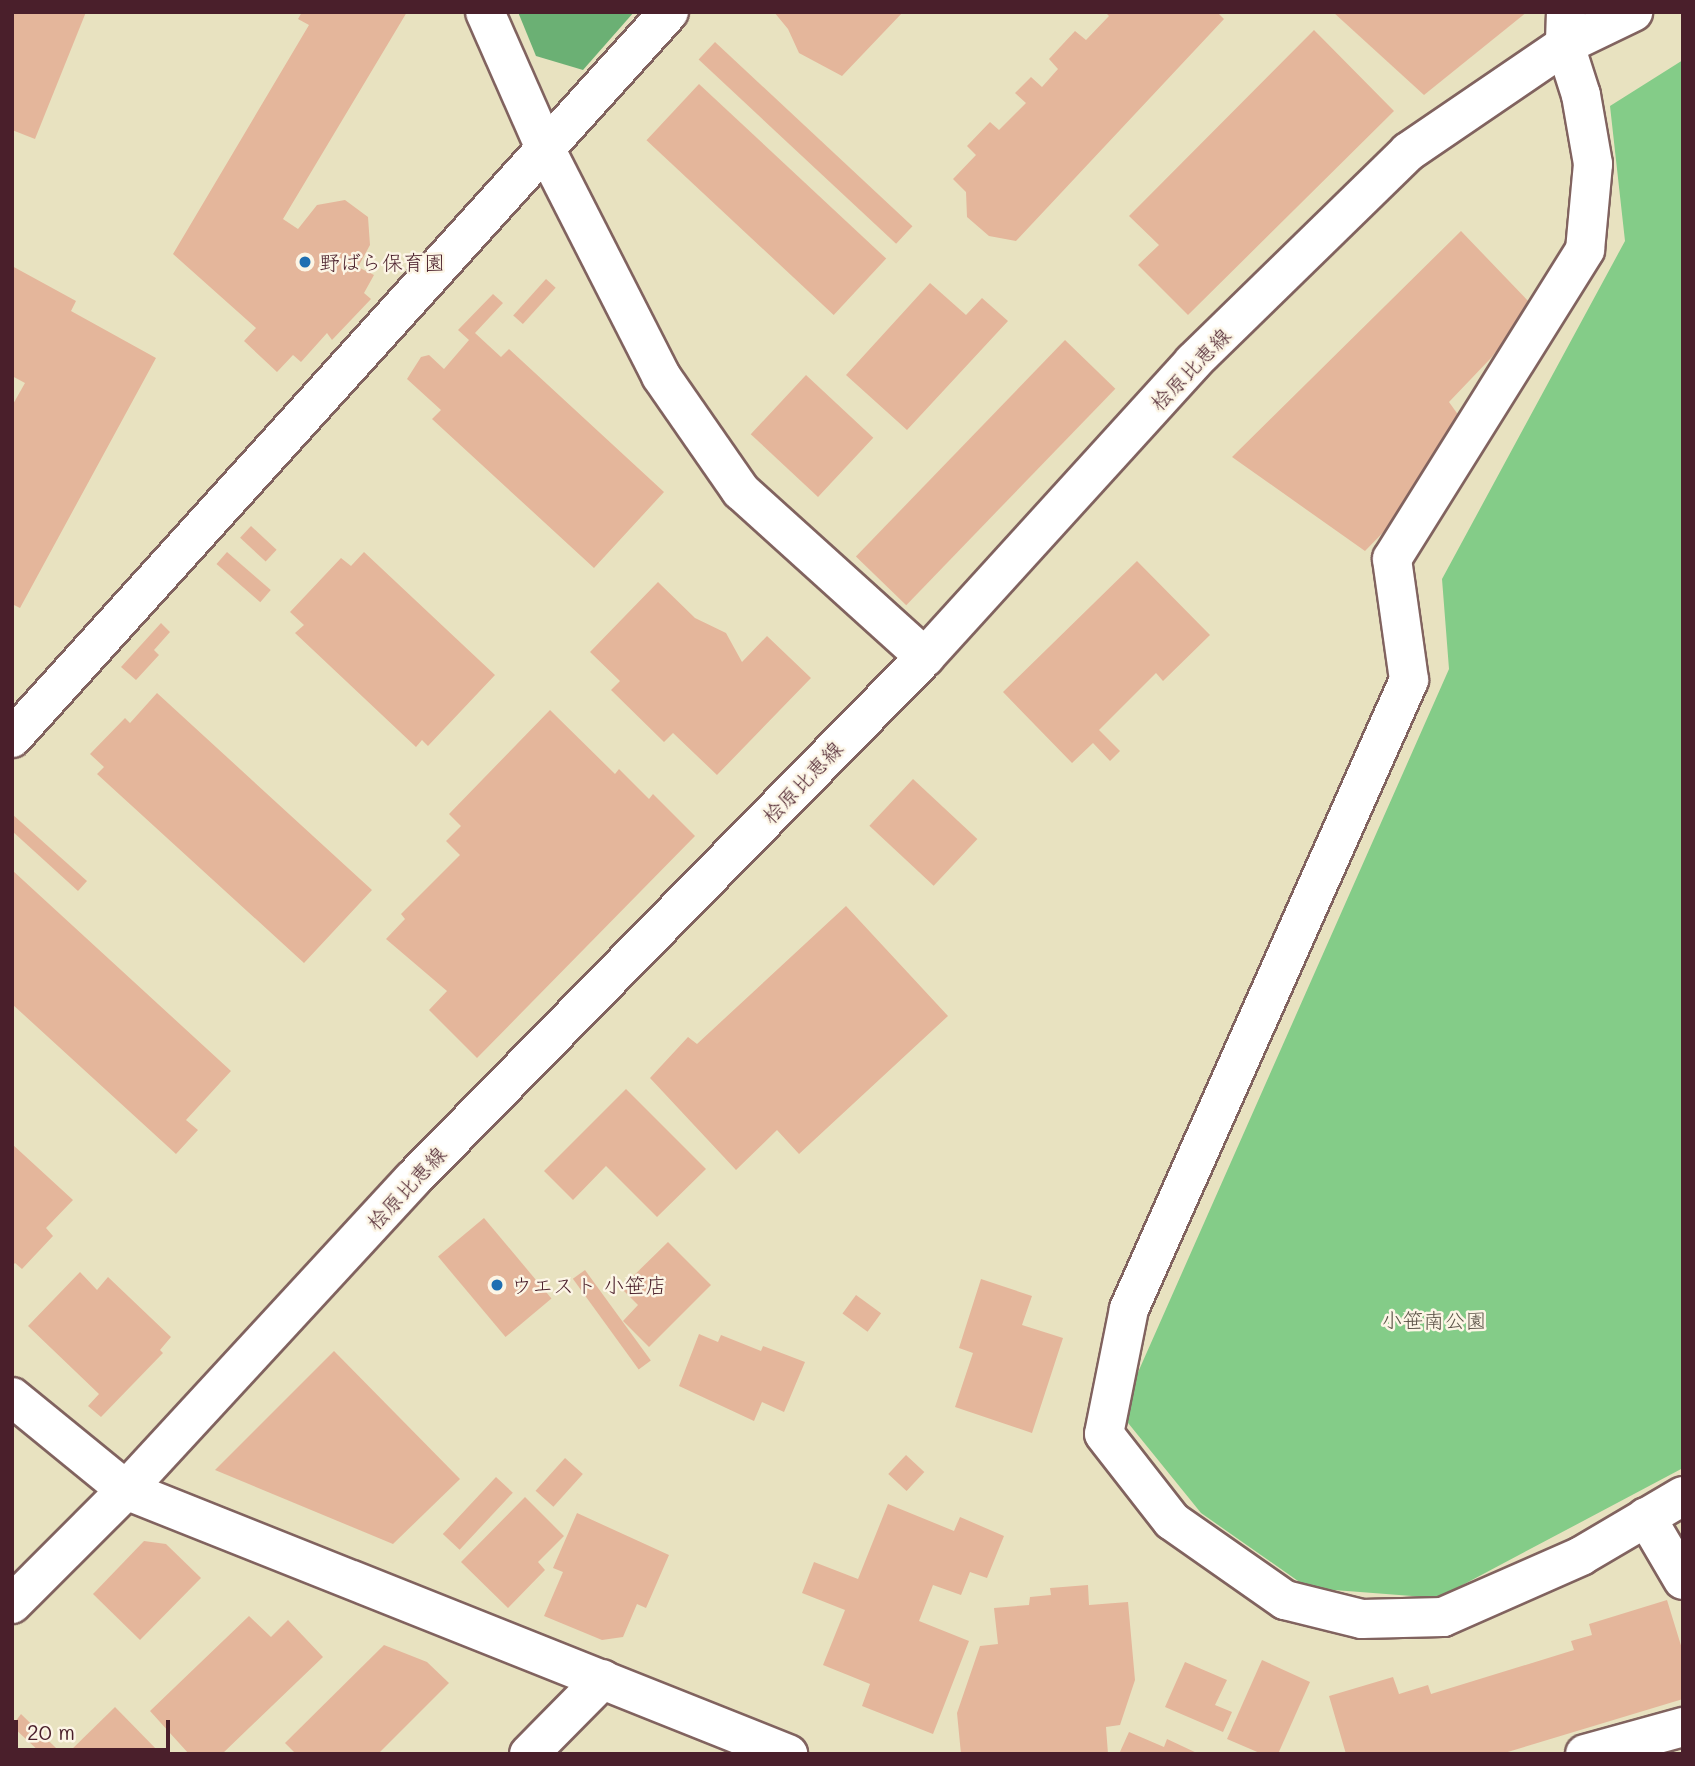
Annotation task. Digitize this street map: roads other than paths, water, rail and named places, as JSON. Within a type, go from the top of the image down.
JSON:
[{"type":"street","points":[[485,12],[544,146],[662,376],[741,491],[925,657]]},
{"type":"street","points":[[12,738],[544,146],[668,12]]},
{"type":"street","name":"桧原比恵線","points":[[12,1604],[127,1490],[412,1180],[925,657],[1194,362],[1408,152],[1565,29],[1633,12]]},
{"type":"street","points":[[1565,29],[1581,95],[1593,164],[1585,250],[1392,559],[1409,680],[1129,1309],[1104,1434],[1157,1503],[1183,1529],[1285,1600],[1362,1619],[1443,1616],[1581,1556],[1683,1496]]},
{"type":"street","points":[[12,1397],[127,1490],[789,1754]]},
{"type":"street","points":[[1646,1517],[1683,1580]]},
{"type":"street","points":[[529,1754],[603,1679]]},
{"type":"street","points":[[1585,1754],[1683,1727]]},
{"type":"place","name":"野ばら保育園","points":[[305,262]]},
{"type":"place","name":"ウエスト 小笹店","points":[[497,1285]]},
{"type":"park label","name":"小笹南公園","points":[[1434,1320]]}]
